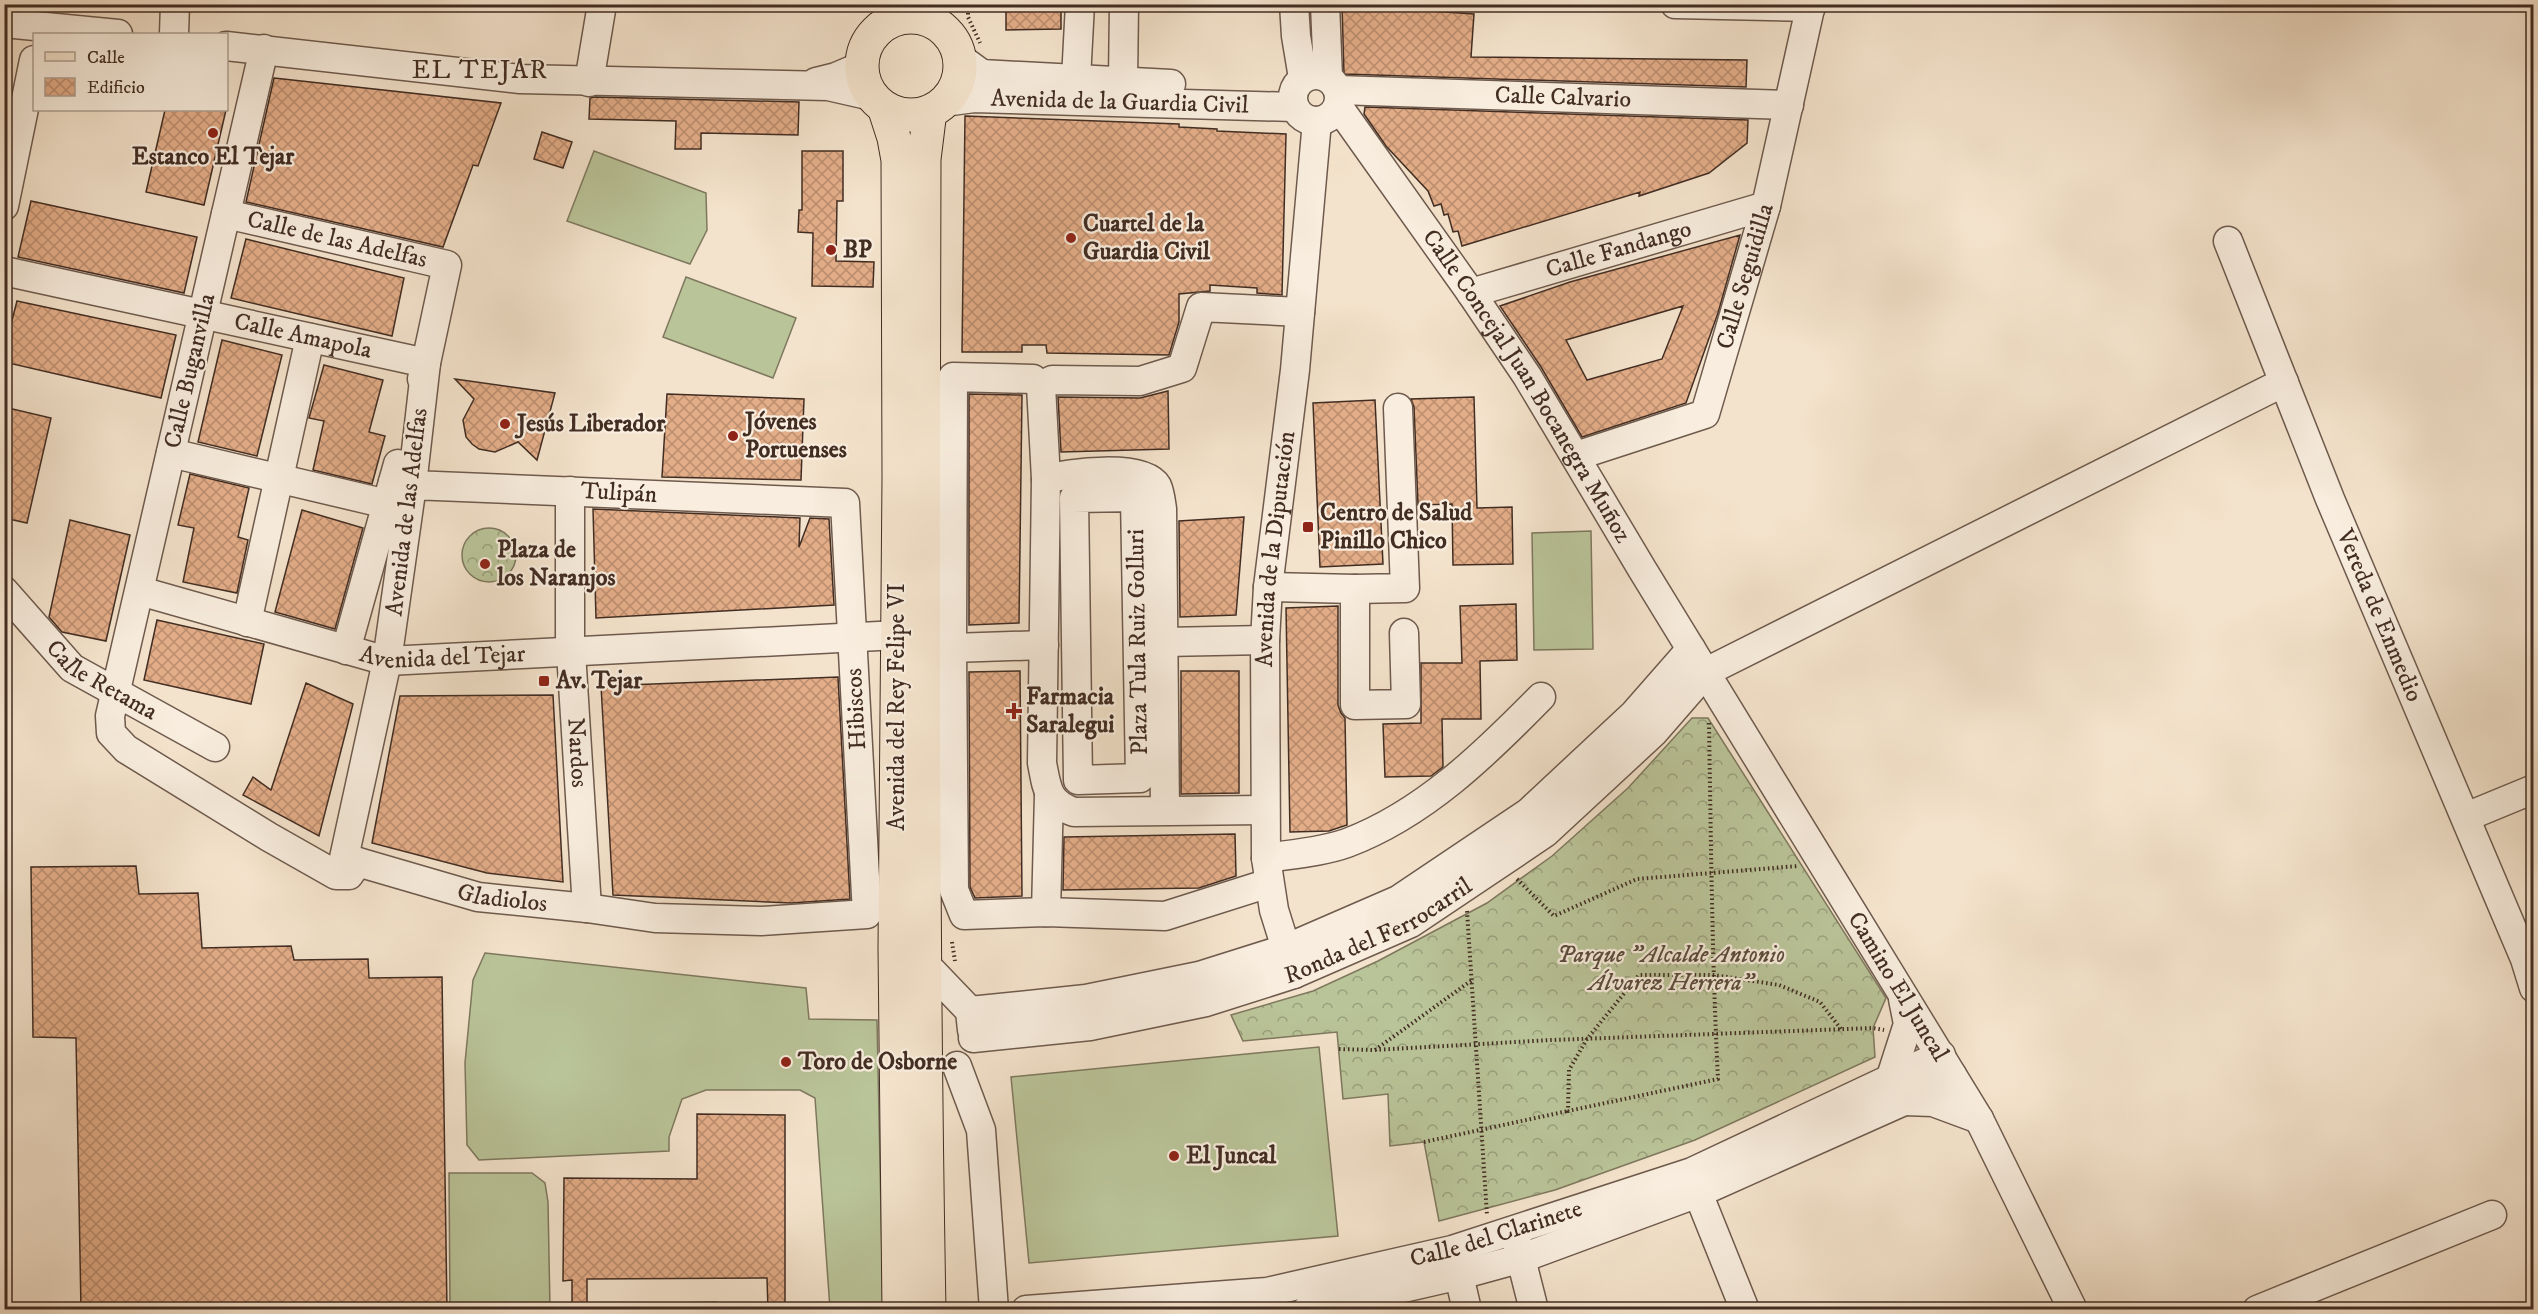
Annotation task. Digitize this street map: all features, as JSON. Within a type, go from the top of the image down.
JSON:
[{"type":"main road","points":[[928,13],[955,43],[960,58],[960,74],[954,90],[937,107],[915,115],[899,113],[873,89],[865,50],[873,35],[889,15],[900,18],[916,17],[928,13]]},
{"type":"main road","name":"Avenida del Rey Felipe VI","points":[[873,89],[894,138],[898,160],[898,635],[895,949],[899,1310]]},
{"type":"main road","name":"Avenida del Rey Felipe VI","points":[[929,1310],[924,963],[924,159],[937,107]]},
{"type":"street","points":[[174,33],[175,4]]},
{"type":"street","points":[[590,82],[602,4]]},
{"type":"street","points":[[1076,79],[1080,4]]},
{"type":"street","points":[[1123,82],[1124,4]]},
{"type":"street","name":"Avenida de la Diputación","points":[[1294,4],[1296,36],[1316,96]]},
{"type":"street","name":"Avenida de la Diputación","points":[[1290,961],[1274,910],[1268,871],[1265,810],[1265,640],[1268,587],[1300,312],[1325,4]]},
{"type":"street","points":[[1676,4],[1811,6]]},
{"type":"street","name":"Calle Seguidilla","points":[[1576,456],[1705,414],[1766,206],[1811,6]]},
{"type":"street","points":[[4,23],[40,31],[92,33]]},
{"type":"street","points":[[228,46],[520,79],[803,86],[836,77],[873,89]]},
{"type":"street","name":"Calle Buganvilla","points":[[264,49],[110,716],[111,733],[126,749],[269,837],[336,875],[349,875],[358,862]]},
{"type":"street","points":[[960,58],[982,74],[1316,96]]},
{"type":"street","points":[[4,206],[9,161],[33,64]]},
{"type":"street","name":"Calle Calvario","points":[[1316,96],[1789,105]]},
{"type":"street","name":"Avenida de la Guardia Civil","points":[[937,107],[974,98],[1316,96]]},
{"type":"street","name":"Calle Concejal Juan Bocanegra Muñoz","points":[[1316,96],[1471,292],[1527,376],[1706,672]]},
{"type":"street","name":"Calle Fandango","points":[[1471,292],[1766,206]]},
{"type":"street","name":"Calle de las Adelfas","points":[[226,214],[447,265]]},
{"type":"street","name":"Vereda de Enmedio","points":[[2228,241],[2330,499],[2466,817],[2529,957],[2534,988]]},
{"type":"street","name":"Avenida de las Adelfas","points":[[346,650],[398,490],[447,265]]},
{"type":"street","name":"Calle Amapola","points":[[4,272],[426,363]]},
{"type":"street","points":[[1041,386],[1052,380],[1140,381],[1182,368],[1202,307],[1300,312]]},
{"type":"street","points":[[247,622],[310,338]]},
{"type":"street","points":[[1046,912],[1048,794],[1042,763],[1046,479],[1041,386],[1033,379],[953,377],[954,890],[964,915],[1046,912],[1164,916],[1268,871],[1347,843],[1408,813],[1484,754],[1541,697]]},
{"type":"street","points":[[1706,672],[2284,382]]},
{"type":"street","points":[[1268,587],[1405,588],[1398,408]]},
{"type":"street","points":[[171,453],[279,478],[398,490]]},
{"type":"street","points":[[1046,479],[1070,473],[1125,473],[1148,477],[1157,487],[1162,509],[1165,811]]},
{"type":"street","name":"Avenida de las Adelfas","points":[[387,661],[398,490]]},
{"type":"street","name":"Tulipán","points":[[398,490],[570,491],[845,503]]},
{"type":"street","name":"Nardos","points":[[570,491],[571,651],[587,908]]},
{"type":"street","name":"Plaza Tula Ruiz Golluri","points":[[1135,497],[1140,778],[1078,780],[1074,498],[1135,497]]},
{"type":"street","name":"Hibiscos","points":[[845,503],[867,914]]},
{"type":"street","points":[[1355,589],[1354,705],[1406,704],[1404,633]]},
{"type":"street","name":"Calle Retama","points":[[4,591],[72,668],[215,747]]},
{"type":"street","name":"Avenida del Tejar","points":[[140,591],[387,661],[898,635]]},
{"type":"street","points":[[1164,642],[1265,640]]},
{"type":"street","points":[[952,648],[1044,645]]},
{"type":"street","name":"Ronda del Ferrocarril","points":[[972,1024],[1101,1023],[1206,1002],[1290,961],[1398,900],[1529,812],[1634,714],[1691,649]]},
{"type":"street","points":[[358,862],[344,858],[387,661]]},
{"type":"street","name":"Ronda del Ferrocarril","points":[[1290,961],[1411,923],[1502,862],[1545,832],[1653,733],[1706,672]]},
{"type":"street","name":"Camino El Juncal","points":[[1706,672],[1979,1119],[2073,1310]]},
{"type":"street","points":[[2466,817],[2534,789]]},
{"type":"street","points":[[1048,794],[1061,808],[1074,812],[1265,810]]},
{"type":"street","name":"Gladiolos","points":[[358,862],[478,897],[587,908],[655,918],[761,921],[867,914]]},
{"type":"street","points":[[924,963],[972,1024],[957,1066],[925,1089]]},
{"type":"street","points":[[1901,990],[1908,1024],[1897,1091],[1979,1119]]},
{"type":"street","name":"Calle del Clarinete","points":[[1307,1310],[1695,1183],[1897,1091],[1946,1065]]},
{"type":"street","points":[[957,1066],[981,1130],[994,1310]]},
{"type":"street","points":[[1695,1183],[1745,1310]]},
{"type":"street","points":[[2257,1310],[2492,1215]]},
{"type":"street","points":[[1508,1243],[1534,1310]]},
{"type":"street","name":"Calle del Clarinete","points":[[1026,1310],[1267,1301],[1456,1263],[1508,1243]]},
{"type":"street","points":[[1456,1263],[1467,1310]]},
{"type":"path","points":[[1424,1142],[1718,1079],[1708,718]]},
{"type":"path","points":[[1502,862],[1554,916],[1637,879],[1712,874],[1822,862]]},
{"type":"path","points":[[1458,892],[1468,917],[1481,1130],[1508,1243]]},
{"type":"path","points":[[1569,1111],[1569,1070],[1587,1039],[1639,975],[1714,975],[1779,985],[1820,1002],[1840,1029]]},
{"type":"path","points":[[1374,1050],[1472,980]]},
{"type":"path","points":[[1339,1049],[1374,1050],[1873,1028],[1905,1034]]},
{"type":"green space","points":[[594,151],[706,193],[707,230],[690,264],[567,221]]},
{"type":"green space","points":[[686,277],[796,318],[773,378],[663,337]]},
{"type":"green space","points":[[484,528],[494,528],[504,532],[512,540],[516,555],[512,570],[504,578],[494,582],[484,582],[474,578],[466,570],[462,560],[462,550],[466,540],[474,532]]},
{"type":"green space","points":[[1591,531],[1593,649],[1534,650],[1532,533]]},
{"type":"green space","name":"Parque \"Alcalde Antonio Álvarez Herrera\"","points":[[1692,718],[1708,718],[1886,998],[1873,1028],[1875,1057],[1695,1140],[1555,1190],[1439,1221],[1424,1142],[1390,1146],[1388,1094],[1343,1099],[1337,1032],[1243,1041],[1231,1015],[1313,991],[1378,961],[1487,903],[1552,856],[1628,788]]},
{"type":"green space","points":[[485,953],[806,988],[809,1019],[877,1020],[883,1309],[830,1309],[815,1098],[800,1090],[706,1090],[682,1099],[669,1137],[669,1151],[479,1160],[467,1145],[465,1063],[473,980]]},
{"type":"green space","name":"El Juncal","points":[[1319,1047],[1338,1236],[1029,1263],[1011,1077]]},
{"type":"green space","points":[[449,1173],[532,1173],[545,1183],[548,1202],[550,1309],[450,1309]]},
{"type":"water","points":[[716,1302],[716,1309],[673,1309],[672,1303]]},
{"type":"building","points":[[1006,4],[1061,4],[1061,29],[1006,30]]},
{"type":"building","points":[[1342,5],[1474,14],[1471,57],[1747,60],[1746,87],[1344,74]]},
{"type":"building","points":[[274,78],[501,103],[478,166],[473,165],[443,247],[246,202]]},
{"type":"building","points":[[590,98],[799,102],[798,135],[701,133],[701,149],[675,149],[676,121],[589,119]]},
{"type":"building","points":[[1365,107],[1748,120],[1747,143],[1709,173],[1639,196],[1640,192],[1462,246],[1458,231],[1453,232],[1448,214],[1444,215],[1441,204],[1434,206],[1428,191],[1386,146],[1364,114]]},
{"type":"building","points":[[165,111],[226,111],[204,205],[146,192]]},
{"type":"building","name":"Cuartel de la Guardia Civil","points":[[965,116],[1179,124],[1179,127],[1217,129],[1217,131],[1286,134],[1282,295],[1257,293],[1257,288],[1210,285],[1210,291],[1179,294],[1179,322],[1169,355],[1047,353],[1046,345],[1022,345],[1022,352],[962,352]]},
{"type":"building","points":[[542,132],[572,142],[563,168],[534,159]]},
{"type":"building","points":[[802,151],[843,151],[843,201],[837,201],[836,261],[874,262],[873,287],[812,286],[813,233],[798,232],[799,210],[802,210]]},
{"type":"building","points":[[31,201],[197,237],[184,293],[18,257]]},
{"type":"building","points":[[1740,235],[1718,313],[1686,403],[1582,437],[1541,367],[1500,306],[1570,282]],"holes":[[[1683,306],[1662,359],[1587,380],[1566,340]]]},
{"type":"building","points":[[246,239],[404,278],[392,336],[231,298]]},
{"type":"building","points":[[17,301],[176,335],[161,398],[4,362],[4,351]]},
{"type":"building","points":[[222,340],[282,355],[257,456],[198,442]]},
{"type":"building","points":[[324,365],[383,380],[369,432],[385,436],[372,484],[313,470],[324,421],[309,418]]},
{"type":"building","name":"Jesús Liberador","points":[[455,379],[555,393],[537,460],[518,442],[495,452],[479,449],[472,444],[466,437],[463,420],[474,399]]},
{"type":"building","points":[[1168,391],[1169,449],[1061,452],[1058,397],[1140,398]]},
{"type":"building","name":"Jóvenes Portuenses","points":[[667,394],[804,399],[801,480],[662,477]]},
{"type":"building","points":[[969,394],[1022,395],[1019,623],[969,625]]},
{"type":"building","points":[[1474,397],[1477,508],[1512,507],[1513,564],[1453,565],[1452,504],[1418,505],[1414,407],[1411,399]]},
{"type":"building","points":[[1375,400],[1383,564],[1320,567],[1313,403]]},
{"type":"building","points":[[4,407],[51,418],[27,523],[4,518]]},
{"type":"building","points":[[190,474],[249,488],[238,537],[248,540],[237,593],[183,582],[194,528],[178,525]]},
{"type":"building","points":[[593,509],[800,518],[799,547],[810,518],[829,519],[834,605],[596,618]]},
{"type":"building","points":[[302,510],[363,528],[335,629],[275,612]]},
{"type":"building","points":[[1244,517],[1236,615],[1180,617],[1179,521]]},
{"type":"building","points":[[70,520],[130,535],[106,641],[62,632],[49,617]]},
{"type":"building","points":[[1516,604],[1517,660],[1480,661],[1481,719],[1442,719],[1443,767],[1431,776],[1385,777],[1383,724],[1421,723],[1421,663],[1462,663],[1460,606]]},
{"type":"building","points":[[1338,606],[1338,705],[1345,718],[1347,825],[1329,831],[1290,832],[1286,608]]},
{"type":"building","points":[[157,620],[264,644],[251,704],[144,680]]},
{"type":"building","points":[[1020,671],[1022,896],[975,898],[970,887],[969,672]]},
{"type":"building","points":[[1181,671],[1239,671],[1239,793],[1181,794]]},
{"type":"building","points":[[838,677],[850,899],[791,903],[613,895],[601,686]]},
{"type":"building","points":[[306,683],[353,704],[319,836],[243,795],[253,777],[271,790]]},
{"type":"building","points":[[553,695],[563,882],[487,873],[372,843],[400,696]]},
{"type":"building","points":[[1235,834],[1236,876],[1199,888],[1063,890],[1064,837]]},
{"type":"building","points":[[136,866],[139,894],[198,893],[202,948],[291,946],[294,960],[368,959],[369,978],[442,977],[447,1310],[81,1310],[76,1038],[33,1037],[31,867]]},
{"type":"building","points":[[697,1114],[785,1115],[785,1310],[768,1310],[767,1278],[587,1279],[587,1310],[572,1310],[572,1280],[563,1281],[564,1178],[697,1179]]},
{"type":"place","name":"Estanco El Tejar","points":[[213,133]]},
{"type":"place","name":"Cuartel de la Guardia Civil","points":[[1071,238]]},
{"type":"place","name":"BP","points":[[831,250]]},
{"type":"place","name":"Jesús Liberador","points":[[505,424]]},
{"type":"place","name":"Jóvenes Portuenses","points":[[733,436]]},
{"type":"place","name":"Centro de Salud Pinillo Chico","points":[[1308,527]]},
{"type":"place","name":"Plaza de los Naranjos","points":[[485,564]]},
{"type":"place","name":"Av. Tejar","points":[[544,681]]},
{"type":"place","name":"Farmacia Saralegui","points":[[1014,711]]},
{"type":"place","name":"Toro de Osborne","points":[[786,1062]]},
{"type":"place","name":"El Juncal","points":[[1174,1156]]},
{"type":"district","name":"EL TEJAR","points":[[480,70]]}]
